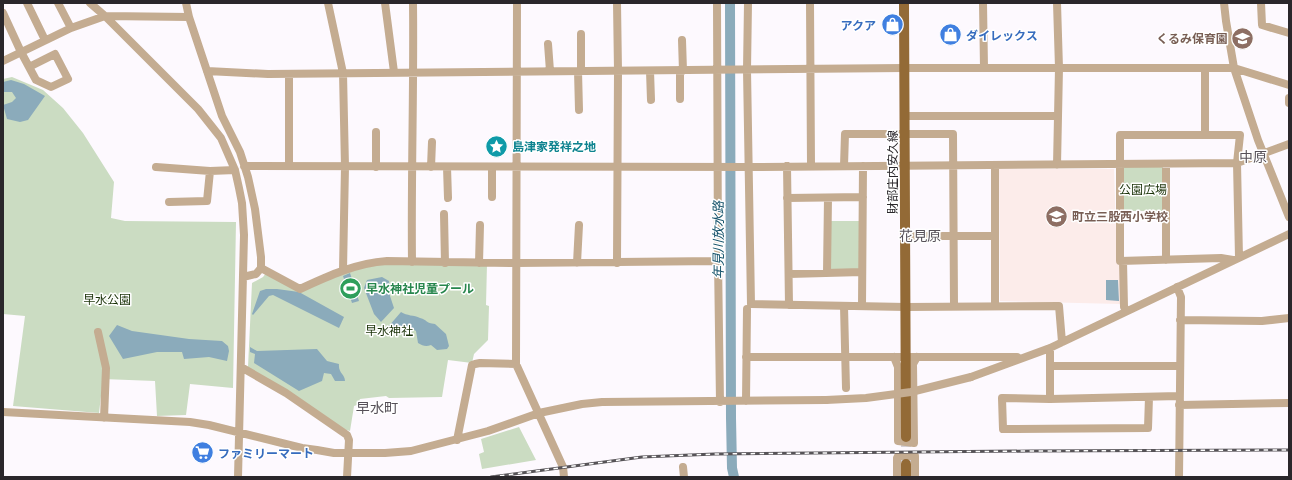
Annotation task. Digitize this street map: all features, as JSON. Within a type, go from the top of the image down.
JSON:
[{"type":"main road","name":"財部庄内安久線","points":[[904,3],[906,307],[899,357],[906,437]]},
{"type":"main road","points":[[906,464],[906,477]]},
{"type":"street","points":[[27,3],[45,40]]},
{"type":"street","points":[[58,3],[71,28]]},
{"type":"street","points":[[90,3],[105,16],[198,109],[221,138],[235,170],[243,214],[238,477]]},
{"type":"street","points":[[186,3],[189,17],[222,116],[240,152],[251,189],[255,209],[261,268],[256,274],[243,277]]},
{"type":"street","points":[[328,3],[343,73],[345,167],[343,270]]},
{"type":"street","points":[[385,3],[394,72]]},
{"type":"street","points":[[412,262],[411,167],[414,72],[413,3]]},
{"type":"street","points":[[517,3],[516,364],[563,467],[564,477]]},
{"type":"street","points":[[617,3],[617,263]]},
{"type":"street","points":[[717,3],[720,402]]},
{"type":"street","points":[[748,3],[744,70],[751,304],[906,307],[1059,306],[1062,342]]},
{"type":"street","points":[[810,3],[811,166]]},
{"type":"street","points":[[984,3],[984,68]]},
{"type":"street","points":[[1057,3],[1059,68],[1057,165]]},
{"type":"street","points":[[1224,3],[1234,68],[1263,154],[1289,217]]},
{"type":"street","points":[[1261,3],[1262,25],[1289,33]]},
{"type":"street","points":[[3,13],[6,27],[36,80],[51,87],[68,79],[55,54],[29,66]]},
{"type":"street","points":[[3,61],[71,28],[105,16],[189,17]]},
{"type":"street","points":[[579,110],[581,34]]},
{"type":"street","points":[[680,99],[682,40]]},
{"type":"street","points":[[548,44],[550,71]]},
{"type":"street","points":[[207,71],[289,74],[904,68],[1234,68],[1289,84]]},
{"type":"street","points":[[1205,68],[1205,135]]},
{"type":"street","points":[[650,71],[651,100]]},
{"type":"street","points":[[289,74],[289,166]]},
{"type":"street","points":[[1289,98],[1289,103]]},
{"type":"street","points":[[904,116],[1058,116]]},
{"type":"street","points":[[376,132],[376,167]]},
{"type":"street","points":[[844,166],[844,134],[953,134],[954,306]]},
{"type":"street","points":[[1127,311],[1124,307],[1123,261],[1120,261],[1120,135],[1240,135],[1237,163],[1236,259]]},
{"type":"street","points":[[431,167],[432,142]]},
{"type":"street","points":[[244,166],[905,166],[1237,163],[1289,144]]},
{"type":"street","points":[[1166,164],[1166,260]]},
{"type":"street","points":[[995,165],[995,306]]},
{"type":"street","points":[[787,166],[789,305]]},
{"type":"street","points":[[862,306],[863,166]]},
{"type":"street","points":[[156,167],[210,171],[235,170]]},
{"type":"street","points":[[447,167],[448,198]]},
{"type":"street","points":[[492,167],[492,197]]},
{"type":"street","points":[[169,202],[207,201],[210,171]]},
{"type":"street","points":[[788,198],[863,197]]},
{"type":"street","points":[[827,273],[828,198]]},
{"type":"street","points":[[444,214],[445,263]]},
{"type":"street","points":[[479,263],[480,225]]},
{"type":"street","points":[[577,263],[579,225]]},
{"type":"street","points":[[3,412],[209,424],[302,448],[334,453],[348,453],[411,450],[457,440],[539,413],[582,404],[602,402],[826,400],[899,394],[971,377],[1022,357],[1050,348],[1289,234]]},
{"type":"street","points":[[905,236],[995,236]]},
{"type":"street","points":[[1123,261],[1220,258],[1236,259]]},
{"type":"street","points":[[261,268],[300,289],[343,270],[375,262],[387,261],[445,263],[617,263],[718,260]]},
{"type":"street","points":[[789,274],[862,272]]},
{"type":"street","points":[[1177,287],[1182,297],[1180,320],[1179,477]]},
{"type":"street","points":[[844,306],[846,388]]},
{"type":"street","points":[[744,401],[747,309]]},
{"type":"street","points":[[1180,320],[1262,320],[1289,318]]},
{"type":"street","points":[[98,332],[106,368],[104,418]]},
{"type":"street","points":[[1050,348],[1050,399]]},
{"type":"street","points":[[746,357],[1022,357]]},
{"type":"street","points":[[899,357],[898,441],[914,443],[913,364],[917,357]]},
{"type":"street","points":[[457,440],[472,366],[480,363],[516,364]]},
{"type":"street","points":[[1050,366],[1180,366]]},
{"type":"street","points":[[241,367],[286,393],[345,432],[348,437],[347,477]]},
{"type":"street","points":[[1149,397],[1148,428],[1003,428],[1002,398],[1050,399],[1149,397],[1179,401],[1289,403]]},
{"type":"street","points":[[897,477],[898,456],[915,456],[915,477]]},
{"type":"street","points":[[683,467],[684,477]]},
{"type":"shaded area","name":"町立三股西小学校","points":[[999,169],[1114,169],[1117,262],[1120,265],[1120,304],[1000,301]]},
{"type":"green space","name":"早水公園","points":[[12,77],[43,90],[63,108],[83,133],[114,182],[111,218],[125,221],[236,222],[233,388],[190,384],[186,415],[157,416],[155,381],[103,379],[99,413],[13,406],[25,316],[3,314],[3,79]]},
{"type":"green space","name":"公園広場","points":[[1122,166],[1163,167],[1164,211],[1123,211]]},
{"type":"green space","points":[[831,221],[862,221],[862,270],[831,270]]},
{"type":"green space","name":"早水神社","points":[[375,263],[487,264],[486,305],[489,306],[488,340],[474,354],[472,363],[448,360],[442,397],[389,398],[386,396],[360,399],[357,405],[354,406],[350,431],[343,429],[248,367],[252,283],[263,277],[266,273],[297,290],[332,276]]},
{"type":"green space","points":[[519,427],[536,460],[482,469],[479,454],[484,452],[481,439]]},
{"type":"water","points":[[11,80],[24,84],[45,96],[28,120],[20,122],[7,119],[3,105],[12,102],[16,98],[12,92],[3,92],[3,82]]},
{"type":"water","name":"早水神社児童プール","points":[[350,273],[359,301],[352,303],[343,276]]},
{"type":"water","points":[[382,277],[389,281],[390,296],[394,308],[381,322],[374,314],[364,288],[367,280]]},
{"type":"water","points":[[1106,280],[1118,280],[1119,301],[1106,300]]},
{"type":"water","points":[[266,289],[299,292],[344,317],[339,328],[273,295],[269,296],[253,315],[252,314],[260,291]]},
{"type":"water","points":[[401,312],[435,324],[446,334],[449,346],[447,349],[437,350],[431,345],[421,345],[418,343],[416,331],[414,330],[411,329],[400,331],[388,327]]},
{"type":"water","points":[[117,325],[132,331],[189,339],[222,341],[228,346],[229,351],[227,361],[209,357],[184,359],[182,352],[157,352],[123,359],[109,336]]},
{"type":"water","points":[[250,347],[257,351],[317,349],[327,361],[339,364],[345,381],[335,381],[331,374],[324,373],[322,381],[299,391],[254,363],[255,354],[250,352]]},
{"type":"waterway","name":"年見川放水路","points":[[730,3],[731,418],[732,468],[734,477]]},
{"type":"tunnel","points":[[906,437],[906,464]]},
{"type":"railway","points":[[491,477],[642,457],[715,454],[1289,450]]},
{"type":"place","name":"アクア","points":[[892,25]]},
{"type":"place","name":"ダイレックス","points":[[950,35]]},
{"type":"place","name":"くるみ保育園","points":[[1243,38]]},
{"type":"place","name":"島津家発祥之地","points":[[497,146]]},
{"type":"place","name":"町立三股西小学校","points":[[1057,216]]},
{"type":"place","name":"早水神社児童プール","points":[[351,288]]},
{"type":"place","name":"ファミリーマート","points":[[203,453]]},
{"type":"district","name":"中原","points":[[1253,157]]},
{"type":"district","name":"花見原","points":[[920,236]]},
{"type":"district","name":"早水町","points":[[377,408]]}]
